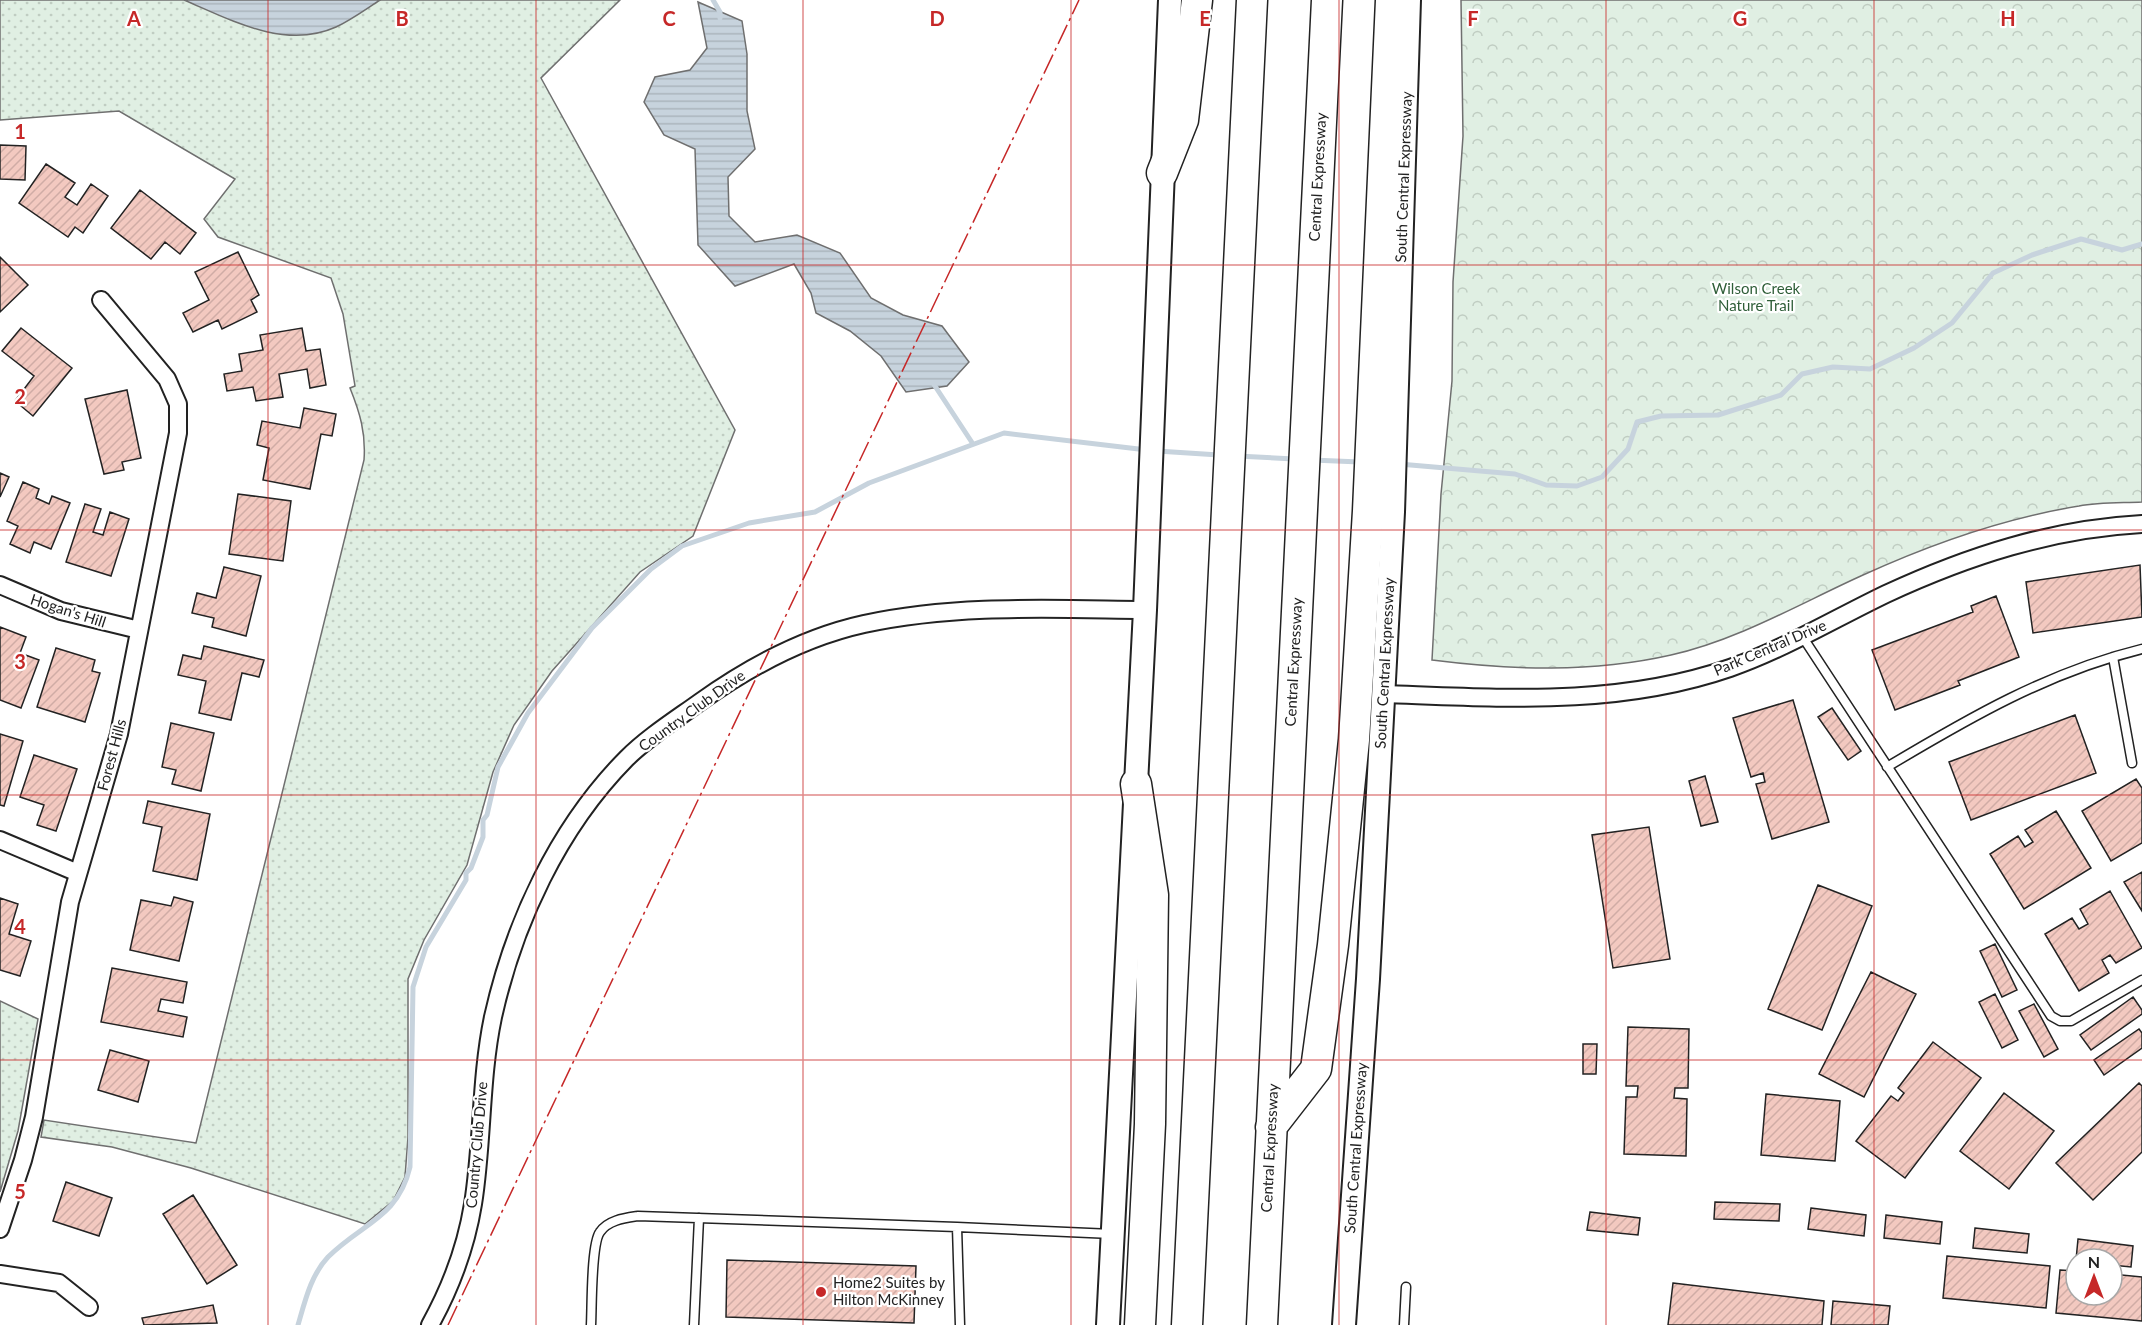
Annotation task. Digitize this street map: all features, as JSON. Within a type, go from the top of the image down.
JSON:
[{"type":"highway","points":[[1162,173],[1183,120],[1197,0]]},
{"type":"highway","points":[[1187,1325],[1252,0]]},
{"type":"highway","name":"Central Expressway","points":[[1262,1325],[1327,0]]},
{"type":"highway","points":[[1271,1127],[1316,1069],[1333,945],[1381,512],[1391,0]]},
{"type":"highway","points":[[1136,784],[1153,895],[1150,1124],[1140,1325]]},
{"type":"main road","points":[[1108,1325],[1136,784],[1170,0]]},
{"type":"main road","name":"South Central Expressway","points":[[1384,429],[1409,0]]},
{"type":"main road","name":"South Central Expressway","points":[[1344,1325],[1368,979],[1384,694],[1381,512]]},
{"type":"street","name":"Forest Hills","points":[[0,1229],[23,1161],[34,1118],[64,934],[78,873],[116,749],[175,451],[179,413],[176,395],[167,379],[101,300]]},
{"type":"street","name":"Park Central Drive","points":[[1384,694],[1578,698],[1633,692],[1684,682],[1731,668],[1887,594],[1998,549],[2050,535],[2101,526],[2142,524]]},
{"type":"street","name":"Hogan's Hill","points":[[0,585],[61,611],[139,630]]},
{"type":"street","name":"Country Club Drive","points":[[430,1325],[453,1277],[470,1219],[478,1162],[485,1056],[494,1013],[511,957],[538,889],[561,843],[583,809],[627,758],[666,727],[742,674],[827,635],[849,628],[895,618],[988,608],[1144,610]]},
{"type":"street","points":[[0,840],[78,873]]},
{"type":"street","points":[[0,1274],[58,1283],[89,1307]]},
{"type":"lane","points":[[1802,636],[2050,1016],[2060,1021],[2072,1021],[2142,980]]},
{"type":"lane","points":[[1887,767],[1978,713],[2043,681],[2113,657],[2142,650]]},
{"type":"lane","points":[[2113,657],[2132,763]]},
{"type":"lane","points":[[591,1325],[596,1248],[600,1232],[611,1223],[623,1218],[699,1218],[1112,1234]]},
{"type":"lane","points":[[694,1325],[699,1218]]},
{"type":"lane","points":[[957,1227],[960,1325]]},
{"type":"lane","points":[[1404,1325],[1406,1287]]},
{"type":"green space","points":[[0,0],[620,0],[541,78],[735,430],[693,536],[640,572],[552,671],[514,725],[493,772],[467,865],[424,940],[408,979],[408,1137],[405,1177],[393,1201],[365,1224],[191,1168],[112,1147],[41,1137],[44,1120],[196,1143],[364,460],[364,441],[359,415],[350,388],[355,386],[343,314],[331,278],[218,237],[204,219],[235,179],[119,111],[0,120]]},
{"type":"green space","name":"Wilson Creek Nature Trail","points":[[1461,0],[2142,0],[2142,502],[2102,503],[2051,511],[1969,533],[1863,575],[1721,640],[1671,655],[1611,665],[1552,668],[1492,666],[1432,660],[1441,494],[1452,381],[1453,282],[1463,136]]},
{"type":"green space","points":[[0,1001],[38,1019],[18,1131],[0,1192]]},
{"type":"shaded area","points":[[184,0],[380,0],[336,27],[317,33],[297,35],[258,30]]},
{"type":"shaded area","points":[[698,2],[742,21],[747,54],[747,111],[755,149],[728,177],[729,216],[755,242],[797,235],[840,253],[871,298],[903,315],[942,326],[969,362],[947,386],[906,392],[881,356],[850,331],[816,313],[811,293],[794,264],[735,286],[698,245],[695,149],[664,135],[644,102],[655,77],[690,70],[707,48]]},
{"type":"building","points":[[0,145],[26,146],[25,180],[0,179]]},
{"type":"building","points":[[46,164],[75,183],[65,197],[77,205],[91,184],[108,196],[83,233],[75,227],[68,237],[19,203]]},
{"type":"building","points":[[140,190],[196,233],[180,254],[165,242],[151,259],[111,228]]},
{"type":"building","points":[[238,252],[259,295],[251,300],[257,312],[222,329],[218,320],[193,332],[183,313],[209,300],[195,272]]},
{"type":"building","points":[[0,257],[28,285],[0,312]]},
{"type":"building","points":[[21,328],[72,368],[33,416],[15,401],[34,376],[2,351]]},
{"type":"building","points":[[302,328],[306,351],[320,349],[326,385],[310,388],[307,369],[279,374],[283,397],[256,401],[253,387],[227,391],[224,374],[242,371],[239,354],[263,350],[260,335]]},
{"type":"building","points":[[127,390],[141,458],[122,462],[124,470],[104,474],[85,399]]},
{"type":"building","points":[[304,408],[336,414],[332,436],[321,434],[310,489],[263,480],[269,448],[257,445],[262,421],[300,428]]},
{"type":"building","points":[[0,473],[9,477],[0,497]]},
{"type":"building","points":[[23,482],[39,489],[36,498],[49,504],[52,496],[70,503],[51,549],[34,542],[30,553],[10,544],[18,526],[7,521]]},
{"type":"building","points":[[238,494],[291,501],[283,561],[229,554]]},
{"type":"building","points":[[85,504],[101,509],[93,532],[103,535],[110,512],[129,519],[111,576],[66,562]]},
{"type":"building","points":[[2140,565],[2142,617],[2033,633],[2026,582]]},
{"type":"building","points":[[224,567],[261,576],[246,636],[212,627],[214,618],[192,613],[197,593],[216,598]]},
{"type":"building","points":[[1996,596],[2019,657],[1958,681],[1960,685],[1895,710],[1872,650],[1973,612],[1971,606]]},
{"type":"building","points":[[0,627],[26,637],[20,653],[39,660],[21,708],[0,700]]},
{"type":"building","points":[[204,646],[264,660],[259,677],[242,673],[231,720],[199,713],[206,681],[178,675],[183,655],[201,659]]},
{"type":"building","points":[[56,648],[95,660],[92,671],[100,673],[85,722],[37,707]]},
{"type":"building","points":[[1793,700],[1829,822],[1772,839],[1756,784],[1765,782],[1763,773],[1751,777],[1733,718]]},
{"type":"building","points":[[1832,708],[1861,751],[1848,760],[1818,717]]},
{"type":"building","points":[[2075,715],[2096,773],[1971,820],[1949,762]]},
{"type":"building","points":[[171,723],[214,733],[201,791],[172,784],[176,770],[162,767]]},
{"type":"building","points":[[0,734],[23,741],[4,806],[0,805]]},
{"type":"building","points":[[34,755],[77,769],[56,831],[37,825],[44,805],[20,797]]},
{"type":"building","points":[[1705,776],[1718,822],[1701,826],[1689,781]]},
{"type":"building","points":[[2136,779],[2142,788],[2142,843],[2111,861],[2082,811]]},
{"type":"building","points":[[148,801],[210,814],[197,880],[153,871],[162,827],[143,823]]},
{"type":"building","points":[[2056,811],[2091,868],[2024,909],[1990,854],[2018,836],[2025,847],[2033,842],[2025,830]]},
{"type":"building","points":[[1649,827],[1670,959],[1613,968],[1592,835]]},
{"type":"building","points":[[2142,872],[2142,911],[2124,882]]},
{"type":"building","points":[[1818,885],[1872,906],[1822,1030],[1768,1009]]},
{"type":"building","points":[[2110,891],[2142,948],[2116,963],[2110,955],[2102,960],[2109,973],[2079,991],[2045,934],[2072,918],[2079,929],[2088,924],[2080,909]]},
{"type":"building","points":[[174,897],[193,902],[179,961],[130,950],[141,900],[171,906]]},
{"type":"building","points":[[0,898],[18,904],[9,934],[31,941],[20,976],[0,970]]},
{"type":"building","points":[[1995,944],[2017,990],[2002,997],[1980,951]]},
{"type":"building","points":[[112,968],[187,982],[183,1003],[161,999],[158,1011],[187,1017],[183,1037],[101,1022]]},
{"type":"building","points":[[1871,972],[1916,994],[1864,1097],[1819,1074]]},
{"type":"building","points":[[1995,994],[2018,1040],[2002,1048],[1979,1002]]},
{"type":"building","points":[[2133,997],[2142,1010],[2142,1014],[2091,1050],[2080,1035]]},
{"type":"building","points":[[2034,1004],[2058,1049],[2044,1057],[2019,1011]]},
{"type":"building","points":[[1628,1027],[1689,1029],[1688,1088],[1675,1088],[1674,1098],[1687,1099],[1686,1156],[1624,1154],[1626,1097],[1637,1097],[1638,1086],[1626,1086]]},
{"type":"building","points":[[2139,1029],[2142,1033],[2142,1048],[2104,1075],[2094,1060]]},
{"type":"building","points":[[1933,1042],[1981,1078],[1905,1178],[1856,1141],[1891,1096],[1898,1101],[1904,1093],[1898,1088]]},
{"type":"building","points":[[1583,1044],[1597,1044],[1596,1074],[1583,1074]]},
{"type":"building","points":[[110,1050],[149,1061],[138,1102],[98,1090]]},
{"type":"building","points":[[2139,1083],[2142,1086],[2142,1152],[2093,1200],[2056,1163]]},
{"type":"building","points":[[2004,1093],[2054,1131],[2009,1189],[1960,1151]]},
{"type":"building","points":[[1766,1094],[1840,1101],[1835,1161],[1761,1155]]},
{"type":"building","points":[[66,1182],[112,1198],[99,1236],[53,1221]]},
{"type":"building","points":[[193,1195],[237,1265],[207,1284],[163,1214]]},
{"type":"building","points":[[1715,1202],[1780,1204],[1779,1221],[1714,1219]]},
{"type":"building","points":[[1811,1208],[1866,1215],[1864,1236],[1808,1229]]},
{"type":"building","points":[[1590,1212],[1640,1218],[1638,1235],[1587,1230]]},
{"type":"building","points":[[1886,1215],[1942,1222],[1940,1244],[1884,1238]]},
{"type":"building","points":[[1975,1228],[2029,1234],[2027,1253],[1973,1248]]},
{"type":"building","points":[[2078,1239],[2133,1246],[2131,1267],[2124,1266],[2124,1247],[2077,1247]]},
{"type":"building","points":[[1947,1256],[2050,1266],[2046,1308],[1943,1298]]},
{"type":"building","name":"Home2 Suites by Hilton McKinney","points":[[727,1260],[916,1266],[914,1323],[726,1317]]},
{"type":"building","points":[[2060,1270],[2064,1270],[2064,1307],[2124,1307],[2124,1275],[2142,1277],[2142,1321],[2056,1313]]},
{"type":"building","points":[[1673,1283],[1824,1301],[1822,1325],[1668,1325]]},
{"type":"building","points":[[1833,1301],[1890,1306],[1888,1325],[1831,1325]]},
{"type":"building","points":[[213,1305],[217,1323],[144,1325],[142,1318]]},
{"type":"waterway","points":[[713,0],[720,12],[720,18]]},
{"type":"waterway","points":[[1399,464],[1515,474],[1546,485],[1577,486],[1602,477],[1628,449],[1637,422],[1661,416],[1718,415],[1781,395],[1802,374],[1833,367],[1870,369],[1914,348],[1952,323],[1993,273],[2032,255],[2081,239],[2122,250],[2142,244]]},
{"type":"waterway","points":[[933,383],[973,444]]},
{"type":"waterway","points":[[298,1325],[309,1289],[322,1264],[341,1245],[388,1209],[404,1184],[410,1167],[413,987],[426,947],[466,880],[466,873],[471,868],[483,837],[483,820],[487,815],[498,767],[528,713],[592,628],[651,569],[682,546],[749,523],[815,512],[869,483],[1004,433],[1147,450]]},
{"type":"waterway","points":[[1157,451],[1219,455]]},
{"type":"waterway","points":[[1237,456],[1294,459]]},
{"type":"waterway","points":[[1312,460],[1360,462]]},
{"type":"power","points":[[448,1325],[1079,0]]},
{"type":"place","name":"Home2 Suites by Hilton McKinney","points":[[821,1292]]}]
